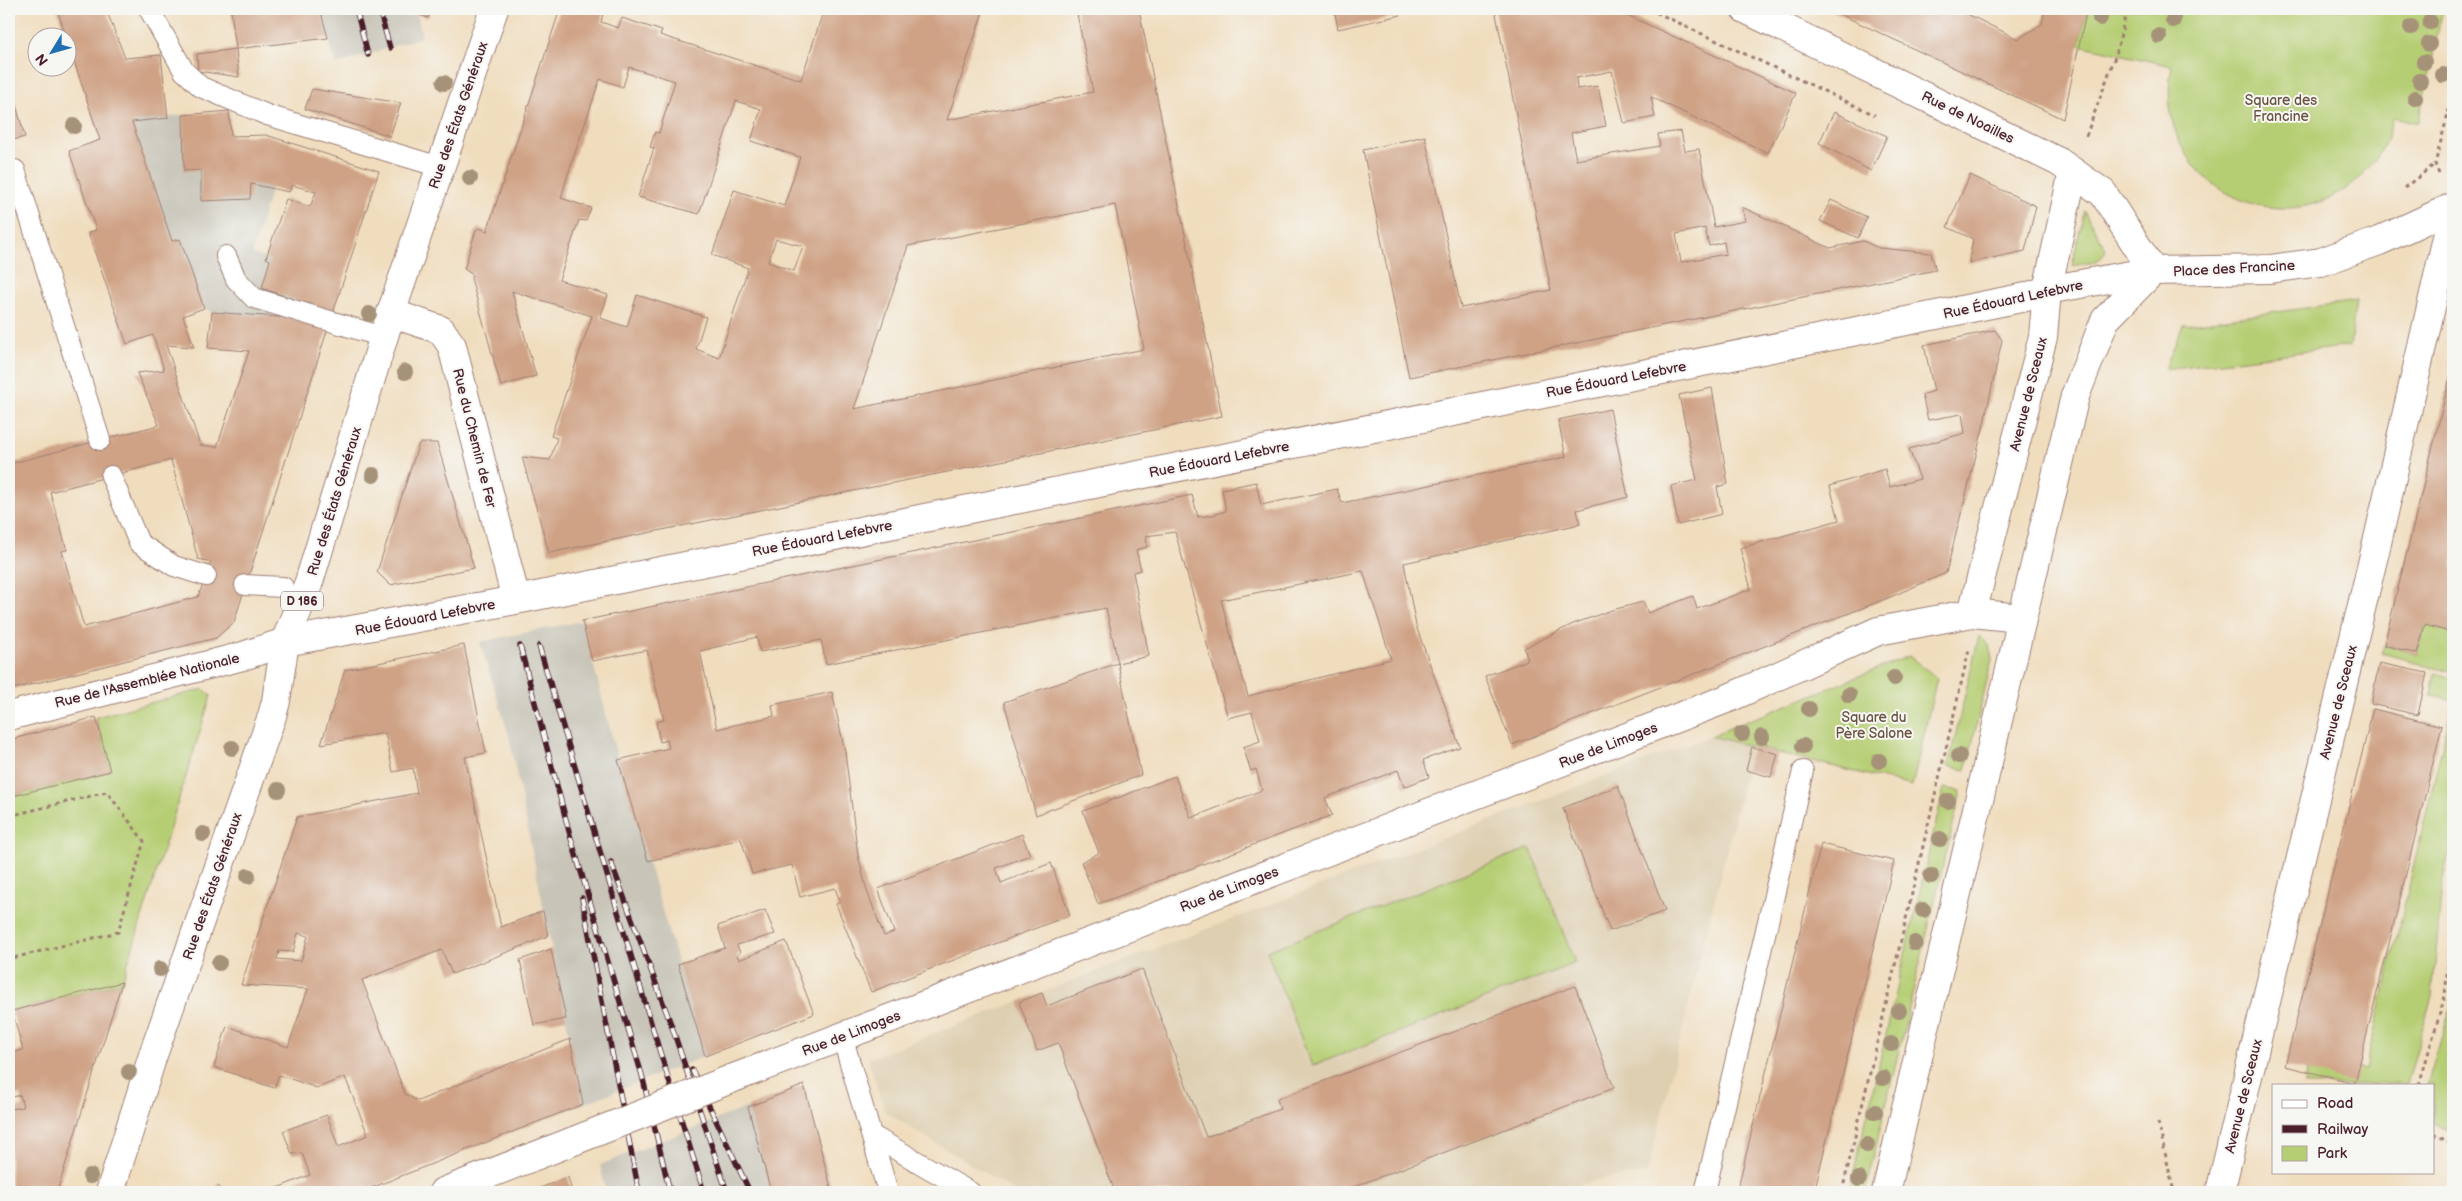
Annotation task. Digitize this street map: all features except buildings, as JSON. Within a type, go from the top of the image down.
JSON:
[{"type":"street","name":"Rue des États Généraux","points":[[110,1192],[154,1055],[272,716],[285,642],[314,567],[387,325],[494,9]]},
{"type":"street","name":"Rue de Noailles","points":[[1745,9],[2059,162],[2076,163],[2102,193],[2153,271]]},
{"type":"street","name":"Avenue de Sceaux","points":[[1972,613],[2043,336],[2047,290],[2076,163]]},
{"type":"street","name":"Place des Francine","points":[[2153,271],[2270,269],[2321,262],[2379,241],[2453,207]]},
{"type":"street","name":"Avenue de Sceaux","points":[[2220,1192],[2377,543],[2453,211]]},
{"type":"street","name":"Rue Édouard Lefebvre","points":[[285,642],[516,600],[2016,299],[2047,290],[2153,271]]},
{"type":"street","points":[[1886,1192],[2020,618],[2075,396],[2105,320],[2153,271]]},
{"type":"street","name":"Rue du Chemin de Fer","points":[[387,325],[441,330],[452,346],[516,600]]},
{"type":"street","name":"Rue de Limoges","points":[[443,1192],[842,1036],[1730,698],[1878,631],[1972,613],[2020,618]]},
{"type":"street","name":"Rue de l'Assemblée Nationale","points":[[9,716],[234,658],[285,642]]},
{"type":"lane","points":[[149,9],[184,71],[201,87],[267,115],[440,167]]},
{"type":"lane","points":[[15,170],[100,440]]},
{"type":"lane","points":[[226,256],[236,279],[254,298],[387,325]]},
{"type":"lane","points":[[111,476],[140,543],[174,566],[206,576]]},
{"type":"lane","points":[[245,586],[283,587]]},
{"type":"lane","points":[[1705,1192],[1803,771]]},
{"type":"lane","points":[[842,1036],[888,1192]]},
{"type":"lane","points":[[871,1135],[970,1192]]},
{"type":"path","points":[[2076,163],[2116,54],[2127,9]]},
{"type":"path","points":[[2396,194],[2435,164],[2453,94]]},
{"type":"path","points":[[1842,1192],[1974,631],[1972,613]]},
{"type":"path","points":[[9,816],[107,792],[144,841],[118,932],[9,960]]},
{"type":"path","points":[[2419,1084],[2445,996],[2453,910]]},
{"type":"path","points":[[2158,1122],[2174,1192]]},
{"type":"path","points":[[2434,1134],[2453,1144]]},
{"type":"shaded area","points":[[320,9],[416,9],[422,37],[336,65]]},
{"type":"shaded area","points":[[183,115],[185,171],[201,170],[202,201],[250,199],[251,184],[271,188],[252,254],[270,260],[262,288],[333,313],[327,331],[290,318],[212,312],[204,308],[180,239],[172,241],[132,122]]},
{"type":"shaded area","points":[[582,621],[618,760],[705,1056],[583,1104],[509,736],[480,642]]},
{"type":"shaded area","points":[[1710,736],[1752,747],[1647,1174],[1604,1178],[1557,1192],[1016,1192],[885,1112],[868,1059]]},
{"type":"shaded area","points":[[804,1085],[833,1192],[606,1192],[600,1165]]},
{"type":"green space","name":"Square des Francine","points":[[2087,9],[2443,9],[2418,123],[2393,117],[2388,135],[2380,152],[2350,186],[2315,204],[2277,208],[2240,199],[2208,180],[2184,150],[2171,112],[2172,66],[2079,45]]},
{"type":"green space","points":[[2084,211],[2106,249],[2101,258],[2097,260],[2072,266]]},
{"type":"green space","points":[[2356,301],[2350,346],[2165,369],[2183,325]]},
{"type":"green space","points":[[2425,625],[2452,632],[2453,630],[2453,672],[2382,653],[2384,645],[2417,654]]},
{"type":"green space","points":[[1979,636],[1989,645],[1992,659],[1966,770],[1948,766]]},
{"type":"green space","name":"Square du Père Salone","points":[[1909,656],[1937,678],[1912,786],[1710,736]]},
{"type":"green space","points":[[2435,673],[2453,678],[2453,700],[2431,696]]},
{"type":"green space","points":[[204,689],[211,696],[122,982],[9,1012],[9,797],[110,771],[96,717]]},
{"type":"green space","points":[[2453,701],[2453,833],[2442,885],[2432,996],[2407,1084],[2304,1084],[2309,1052],[2365,1070]]},
{"type":"green space","points":[[1944,788],[1961,791],[1865,1192],[1849,1192]]},
{"type":"green space","points":[[1530,848],[1575,963],[1312,1066],[1267,951]]},
{"type":"green space","points":[[2453,1000],[2453,1133],[2434,1124],[2434,1084],[2427,1084]]},
{"type":"railway","points":[[356,9],[368,55]]},
{"type":"railway","points":[[379,9],[390,48]]},
{"type":"railway","points":[[520,646],[570,835],[642,1075],[670,1192]]},
{"type":"railway","points":[[539,646],[654,1033],[704,1192]]},
{"type":"railway","points":[[611,862],[672,1027],[727,1192]]},
{"type":"railway","points":[[582,898],[639,1192]]},
{"type":"railway","points":[[692,1070],[750,1192]]}]
